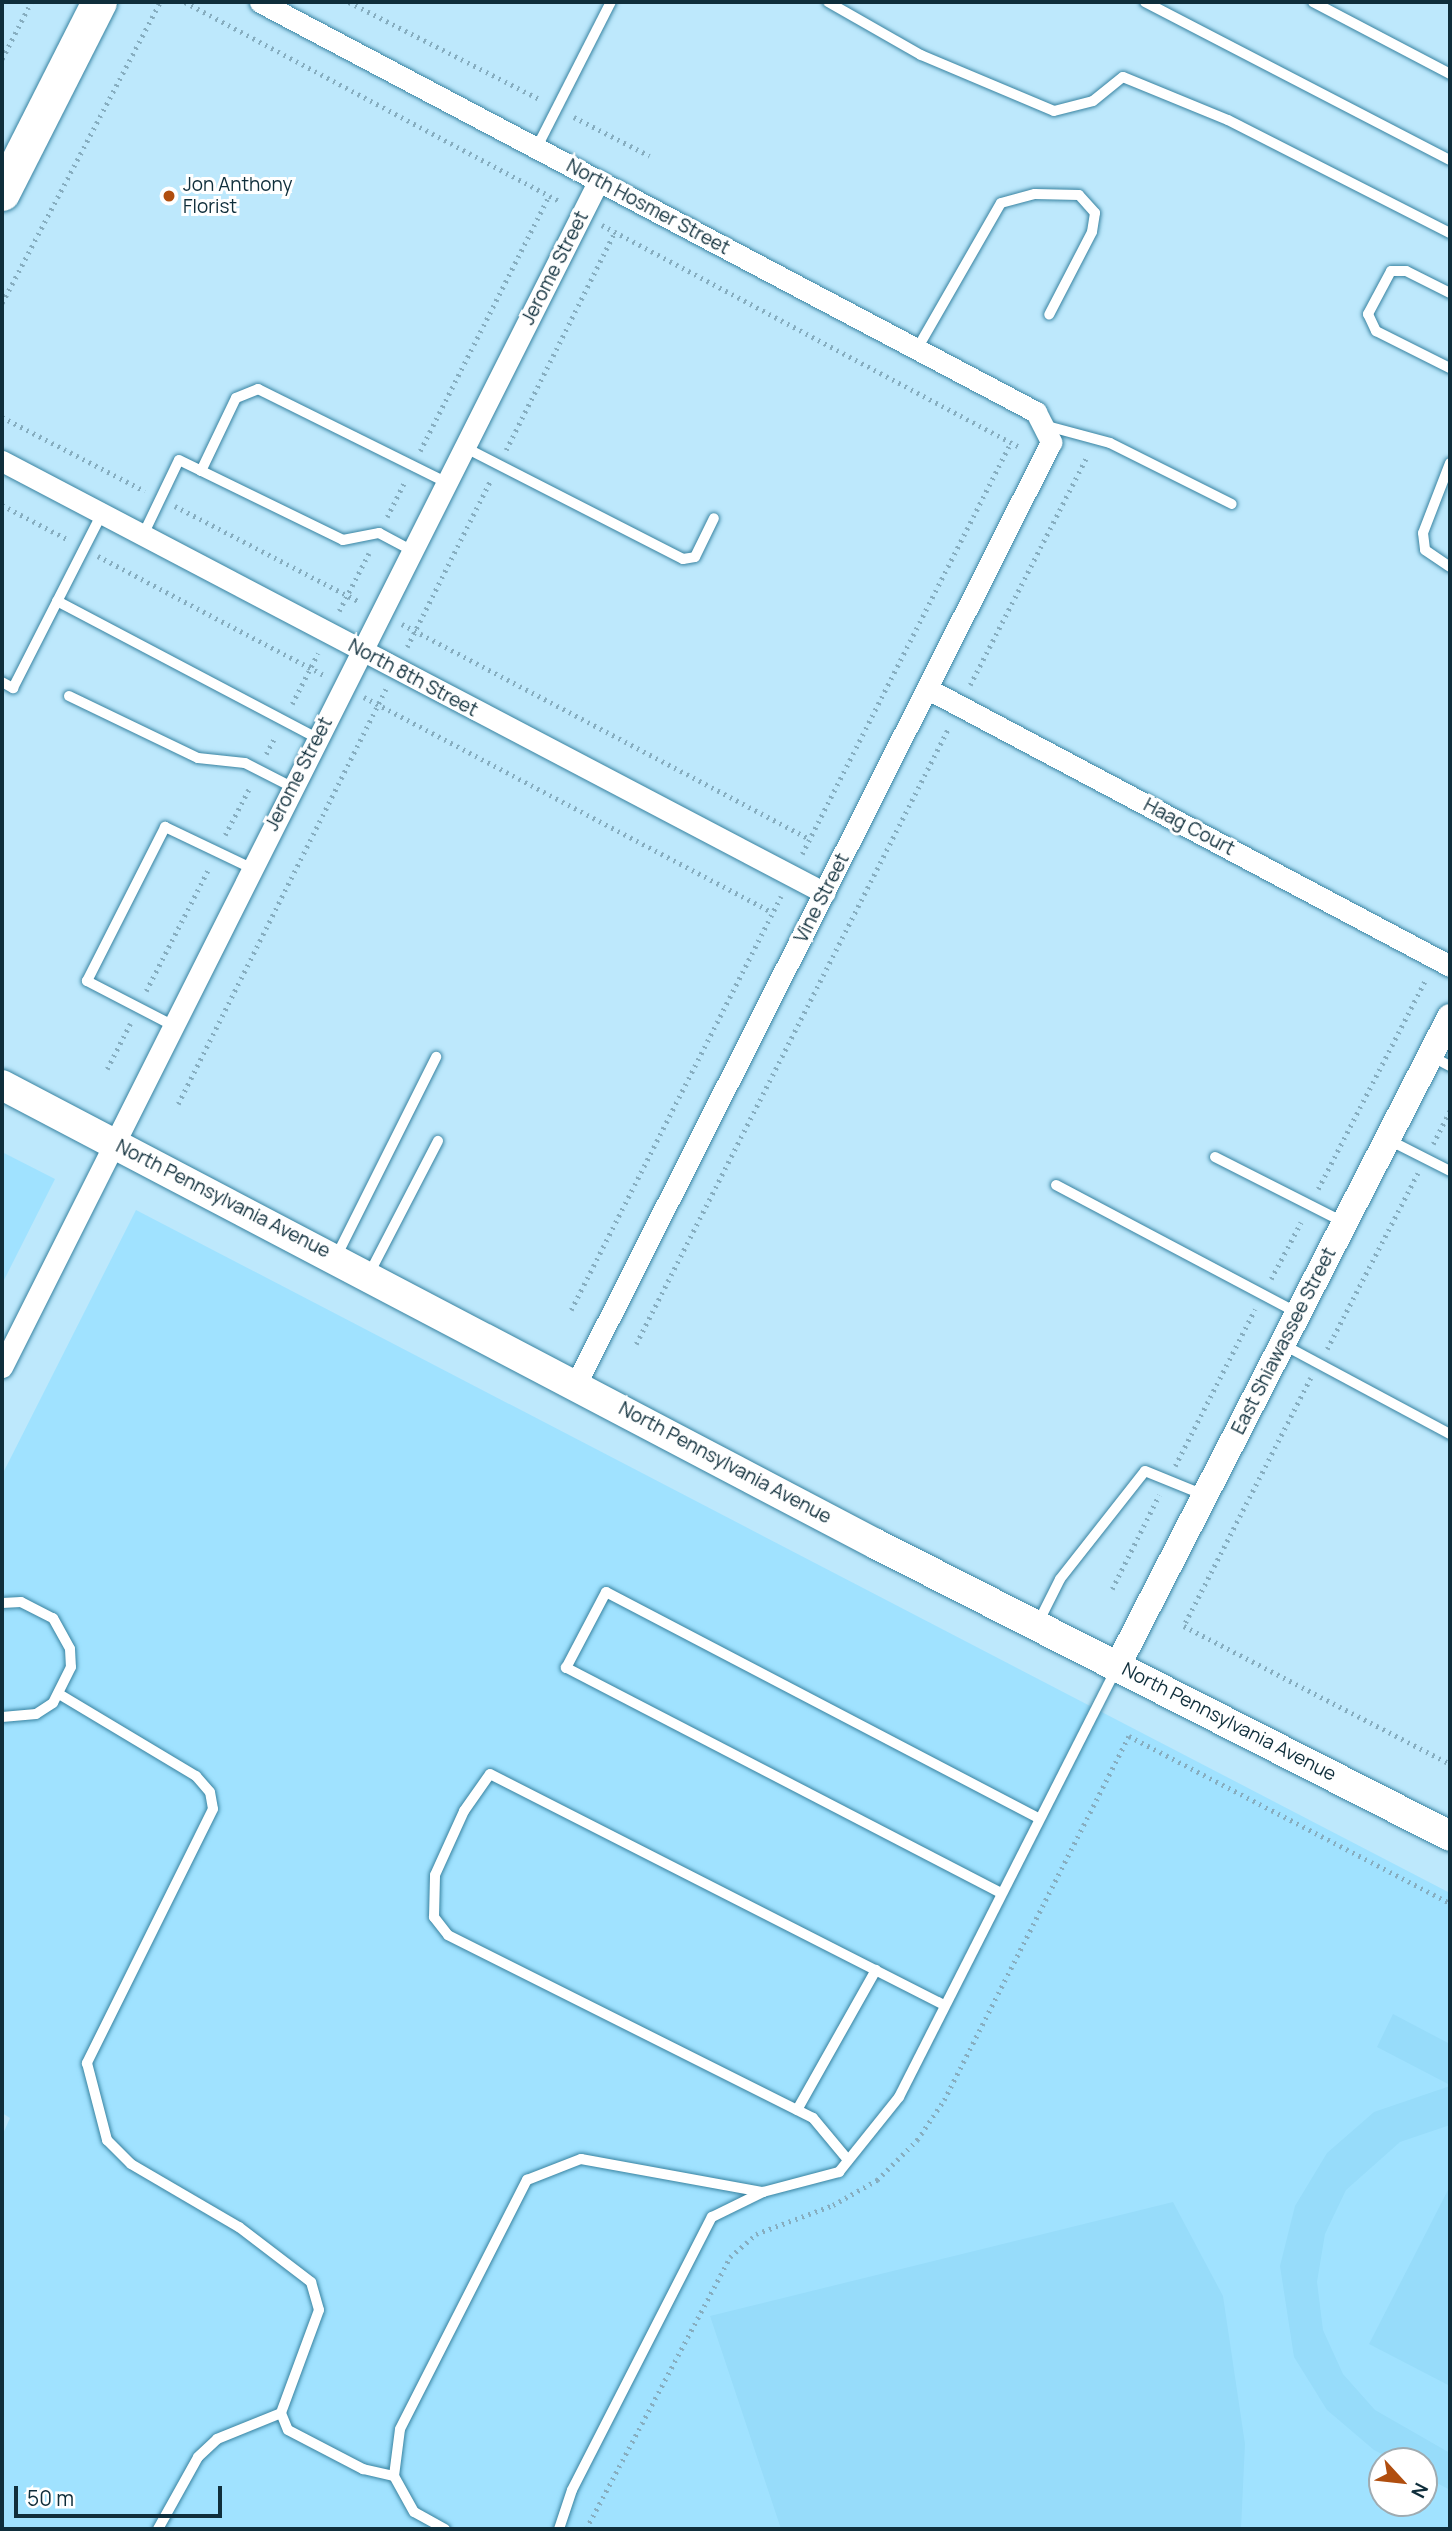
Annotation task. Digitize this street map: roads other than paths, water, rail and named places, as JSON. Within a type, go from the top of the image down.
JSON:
[{"type":"main road","points":[[2,193],[99,2]]},
{"type":"main road","name":"North Pennsylvania Avenue","points":[[2,1085],[1450,1836]]},
{"type":"street","name":"North Hosmer Street","points":[[260,2],[917,349],[1042,419]]},
{"type":"street","name":"Jerome Street","points":[[2,1367],[112,1143],[598,182]]},
{"type":"street","name":"Vine Street","points":[[576,1384],[1044,460],[1051,442],[1042,419]]},
{"type":"street","name":"North 8th Street","points":[[2,461],[825,893]]},
{"type":"street","name":"Haag Court","points":[[928,689],[1443,962]]},
{"type":"street","name":"East Shiawassee Street","points":[[1118,1665],[1387,1139],[1440,1061],[1450,1017]]},
{"type":"lane","points":[[537,148],[611,2]]},
{"type":"lane","points":[[828,2],[922,55],[1054,111],[1093,101],[1123,77],[1228,120],[1450,233]]},
{"type":"lane","points":[[1145,2],[1450,160]]},
{"type":"lane","points":[[1313,2],[1450,74]]},
{"type":"lane","points":[[917,349],[1000,203],[1035,194],[1079,195],[1095,213],[1092,232],[1049,315]]},
{"type":"lane","points":[[1450,293],[1391,271],[1368,314],[1376,331],[1450,368]]},
{"type":"lane","points":[[201,471],[236,398],[258,389],[447,483]]},
{"type":"lane","points":[[1042,419],[1095,439],[1232,504]]},
{"type":"lane","points":[[464,447],[683,559],[695,557],[714,518]]},
{"type":"lane","points":[[143,535],[179,460],[343,540],[379,533],[413,551]]},
{"type":"lane","points":[[1450,463],[1423,533],[1425,550],[1450,567]]},
{"type":"lane","points":[[2,682],[13,688],[102,513]]},
{"type":"lane","points":[[57,600],[317,738]]},
{"type":"lane","points":[[69,696],[198,758],[245,763],[292,787]]},
{"type":"lane","points":[[172,1024],[87,981],[93,969],[166,827],[251,867]]},
{"type":"lane","points":[[336,1257],[436,1057]]},
{"type":"lane","points":[[1387,1139],[1450,1171]]},
{"type":"lane","points":[[369,1274],[438,1141]]},
{"type":"lane","points":[[1215,1157],[1345,1223]]},
{"type":"lane","points":[[1056,1185],[1298,1313]]},
{"type":"lane","points":[[1282,1344],[1450,1434]]},
{"type":"lane","points":[[1038,1623],[1060,1579],[1145,1471],[1205,1495]]},
{"type":"lane","points":[[999,1892],[566,1668],[606,1592],[1039,1818]]},
{"type":"lane","points":[[2,1603],[38,1607],[64,1632],[71,1668],[59,1694],[36,1714],[2,1717]]},
{"type":"lane","points":[[559,2529],[572,2490],[712,2217],[763,2192],[839,2172],[899,2097],[999,1892],[1118,1665]]},
{"type":"lane","points":[[59,1694],[196,1776],[211,1793],[208,1827],[86,2063],[87,2081],[117,2152],[239,2227],[318,2293],[319,2310],[281,2413],[288,2430],[363,2469],[394,2476]]},
{"type":"lane","points":[[848,2160],[813,2118],[448,1935],[434,1917],[435,1875],[464,1811],[490,1774],[944,2005]]},
{"type":"lane","points":[[797,2110],[876,1970]]},
{"type":"lane","points":[[445,2529],[414,2512],[394,2476],[400,2429],[527,2180],[581,2159],[763,2192]]},
{"type":"lane","points":[[158,2529],[198,2457],[217,2439],[281,2413]]},
{"type":"place","name":"Jon Anthony Florist","points":[[169,196]]}]
